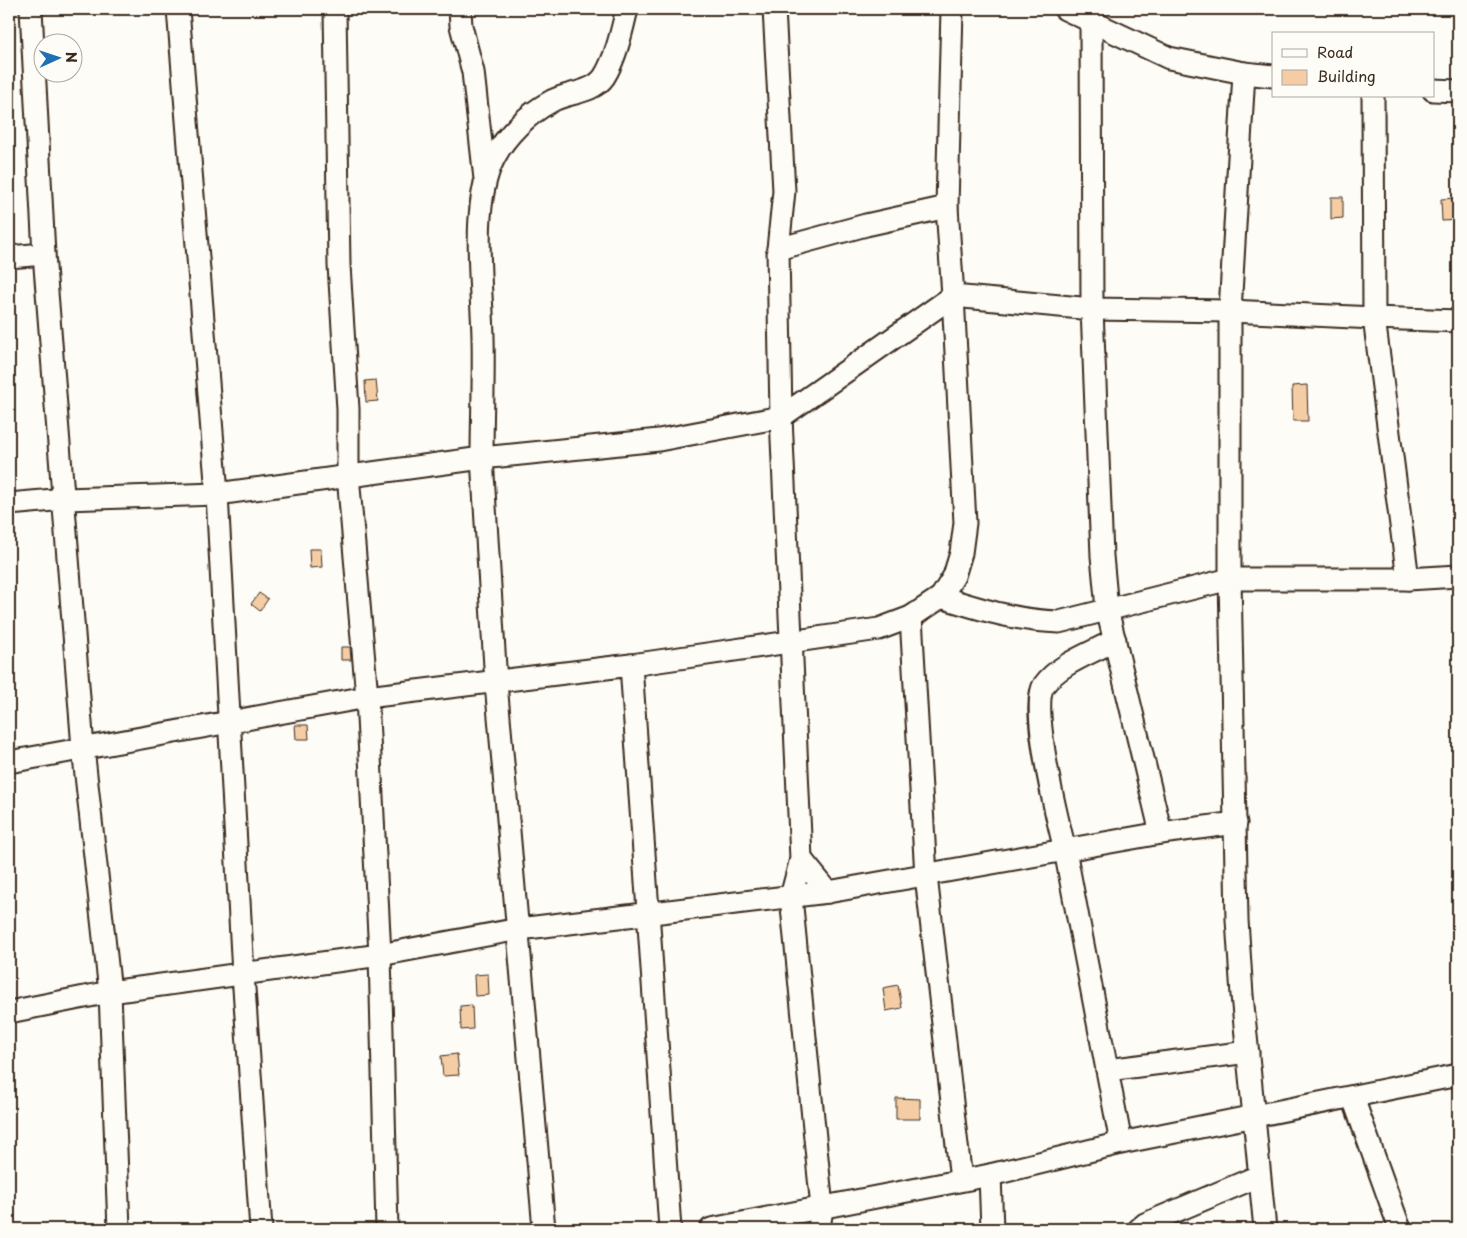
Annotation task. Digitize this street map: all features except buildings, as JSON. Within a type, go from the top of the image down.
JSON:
[{"type":"street","points":[[31,9],[44,254],[83,748],[110,992],[119,1229]]},
{"type":"street","points":[[178,9],[217,494],[243,974],[261,1229]]},
{"type":"street","points":[[335,9],[339,265],[348,409],[348,475],[367,697],[380,955],[387,1229]]},
{"type":"street","points":[[460,9],[461,26],[473,72],[485,185]]},
{"type":"street","points":[[544,1229],[496,683],[482,458],[483,340],[479,233],[485,185],[494,158],[516,127],[550,101],[588,89],[603,78],[610,64],[627,9]]},
{"type":"street","points":[[774,9],[784,191],[778,249],[781,417],[801,859],[791,898],[822,1208],[819,1229]]},
{"type":"street","points":[[9,762],[367,697],[496,683],[631,665],[791,643],[879,628],[912,617],[941,597],[954,576],[961,553],[966,523],[946,207],[952,9]]},
{"type":"street","points":[[1065,9],[1091,23],[1169,58],[1244,73],[1272,76]]},
{"type":"street","points":[[1091,23],[1092,309],[1100,516],[1107,608],[1161,833]]},
{"type":"street","points":[[1244,73],[1230,311],[1230,579],[1237,920],[1265,1229]]},
{"type":"street","points":[[1434,90],[1458,91]]},
{"type":"street","points":[[1374,98],[1374,318],[1408,579]]},
{"type":"street","points":[[778,249],[866,225],[946,207]]},
{"type":"street","points":[[9,257],[44,254]]},
{"type":"street","points":[[9,504],[64,499],[217,494],[482,458],[659,440],[781,417],[953,296],[1092,309],[1230,311],[1458,321]]},
{"type":"street","points":[[941,597],[995,614],[1034,621],[1059,622],[1081,618],[1107,608],[1230,579],[1408,579],[1458,576]]},
{"type":"street","points":[[912,617],[926,876],[961,1180]]},
{"type":"street","points":[[1115,640],[1057,670],[1043,686],[1040,711],[1053,805],[1065,850],[1121,1143]]},
{"type":"street","points":[[631,665],[670,1229]]},
{"type":"street","points":[[9,1012],[110,992],[380,955],[519,929],[649,912],[791,898],[926,876],[1161,833],[1236,823]]},
{"type":"street","points":[[801,859],[828,892]]},
{"type":"street","points":[[1107,1070],[1248,1052]]},
{"type":"street","points":[[710,1229],[990,1175],[1121,1143],[1353,1098],[1458,1075]]},
{"type":"street","points":[[1353,1098],[1400,1229]]},
{"type":"street","points":[[990,1175],[992,1229]]},
{"type":"street","points":[[1139,1229],[1145,1224],[1259,1176]]}]
